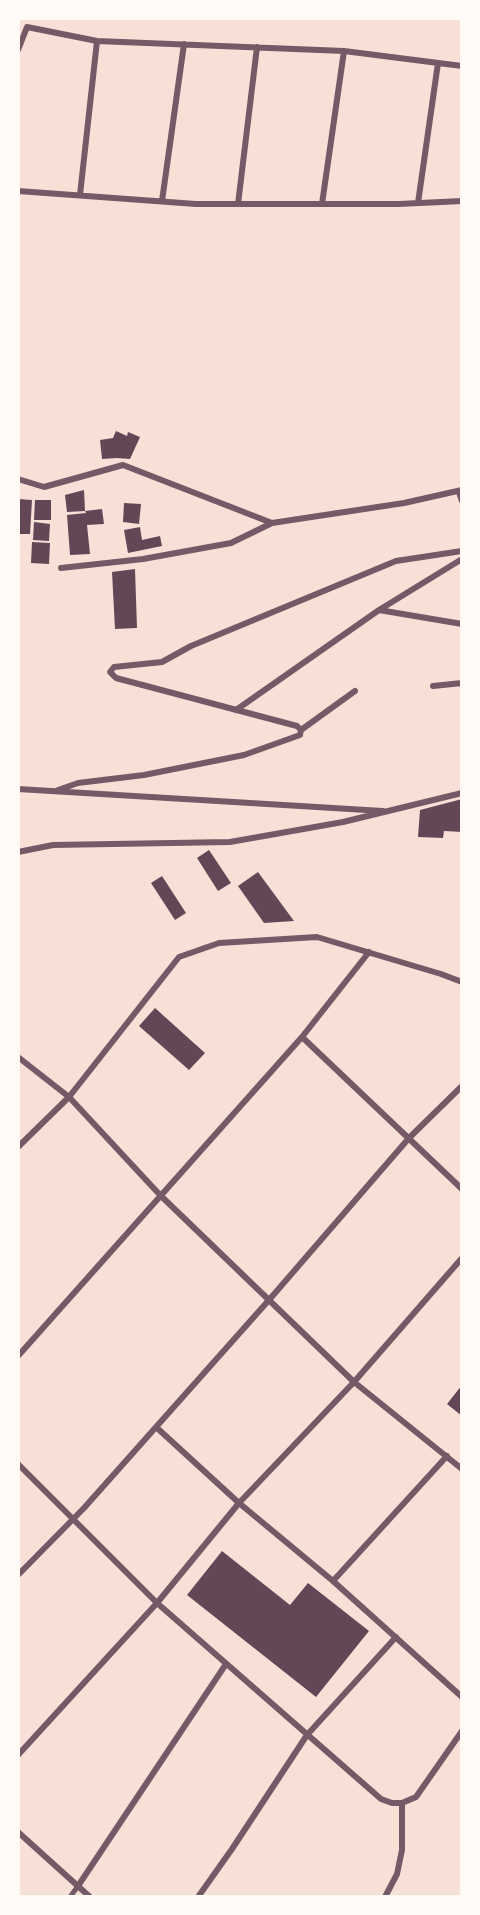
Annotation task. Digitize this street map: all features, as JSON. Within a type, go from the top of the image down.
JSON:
[{"type":"street","points":[[18,24],[96,41],[344,51],[462,66]]},
{"type":"street","points":[[18,50],[27,27]]},
{"type":"street","points":[[80,195],[96,41]]},
{"type":"street","points":[[162,201],[184,44]]},
{"type":"street","points":[[238,204],[257,47]]},
{"type":"street","points":[[322,204],[344,51]]},
{"type":"street","points":[[418,203],[438,63]]},
{"type":"street","points":[[18,191],[238,204],[462,201]]},
{"type":"street","points":[[18,479],[44,487],[123,465],[272,523]]},
{"type":"street","points":[[61,568],[143,559],[231,543],[272,523],[460,491],[462,501]]},
{"type":"street","points":[[301,730],[297,726],[116,678],[110,672],[114,667],[162,662],[191,646],[396,561],[462,550]]},
{"type":"street","points":[[236,710],[379,610],[462,559]]},
{"type":"street","points":[[379,610],[462,624]]},
{"type":"street","points":[[433,686],[462,683]]},
{"type":"street","points":[[57,790],[78,783],[144,775],[244,755],[300,735],[301,730],[355,691]]},
{"type":"street","points":[[18,789],[389,811]]},
{"type":"street","points":[[18,852],[53,845],[230,842],[343,822],[462,793]]},
{"type":"street","points":[[18,1147],[69,1097],[179,957],[219,943],[317,937],[462,982]]},
{"type":"street","points":[[18,1356],[302,1037],[369,952]]},
{"type":"street","points":[[302,1037],[462,1189]]},
{"type":"street","points":[[18,1057],[69,1097],[160,1195],[354,1382],[462,1469]]},
{"type":"street","points":[[18,1575],[73,1520],[156,1427],[408,1138],[462,1086]]},
{"type":"street","points":[[18,1755],[157,1604],[239,1503],[354,1382],[462,1258]]},
{"type":"street","points":[[156,1427],[239,1503],[333,1581],[462,1697]]},
{"type":"street","points":[[333,1581],[447,1456]]},
{"type":"street","points":[[18,1464],[157,1604],[381,1799],[402,1803],[416,1797],[462,1731]]},
{"type":"street","points":[[198,1897],[307,1735],[396,1637]]},
{"type":"street","points":[[70,1897],[226,1664]]},
{"type":"street","points":[[385,1897],[397,1874],[402,1850],[402,1803]]},
{"type":"street","points":[[18,1832],[90,1897]]},
{"type":"building","points":[[116,431],[127,436],[128,432],[140,437],[130,459],[102,459],[100,440],[113,438]]},
{"type":"building","points":[[84,490],[85,511],[67,512],[65,495]]},
{"type":"building","points":[[18,499],[32,500],[30,534],[18,534]]},
{"type":"building","points":[[35,500],[51,500],[51,520],[34,520]]},
{"type":"building","points":[[124,503],[141,504],[139,524],[123,522]]},
{"type":"building","points":[[102,509],[104,524],[87,525],[90,554],[70,555],[67,515]]},
{"type":"building","points":[[34,522],[50,524],[49,541],[33,540]]},
{"type":"building","points":[[140,527],[142,540],[160,536],[162,546],[128,553],[124,530]]},
{"type":"building","points":[[32,542],[50,543],[49,564],[31,563]]},
{"type":"building","points":[[135,569],[137,628],[115,629],[112,572]]},
{"type":"building","points":[[462,799],[462,832],[444,831],[443,838],[418,837],[420,810]]},
{"type":"building","points":[[209,850],[231,883],[218,891],[197,858]]},
{"type":"building","points":[[258,872],[294,921],[264,923],[238,886]]},
{"type":"building","points":[[162,876],[186,913],[175,920],[151,883]]},
{"type":"building","points":[[155,1008],[205,1053],[189,1070],[139,1026]]},
{"type":"building","points":[[462,1385],[462,1416],[447,1404]]},
{"type":"building","points":[[222,1551],[290,1605],[308,1583],[369,1631],[316,1697],[187,1595]]}]
